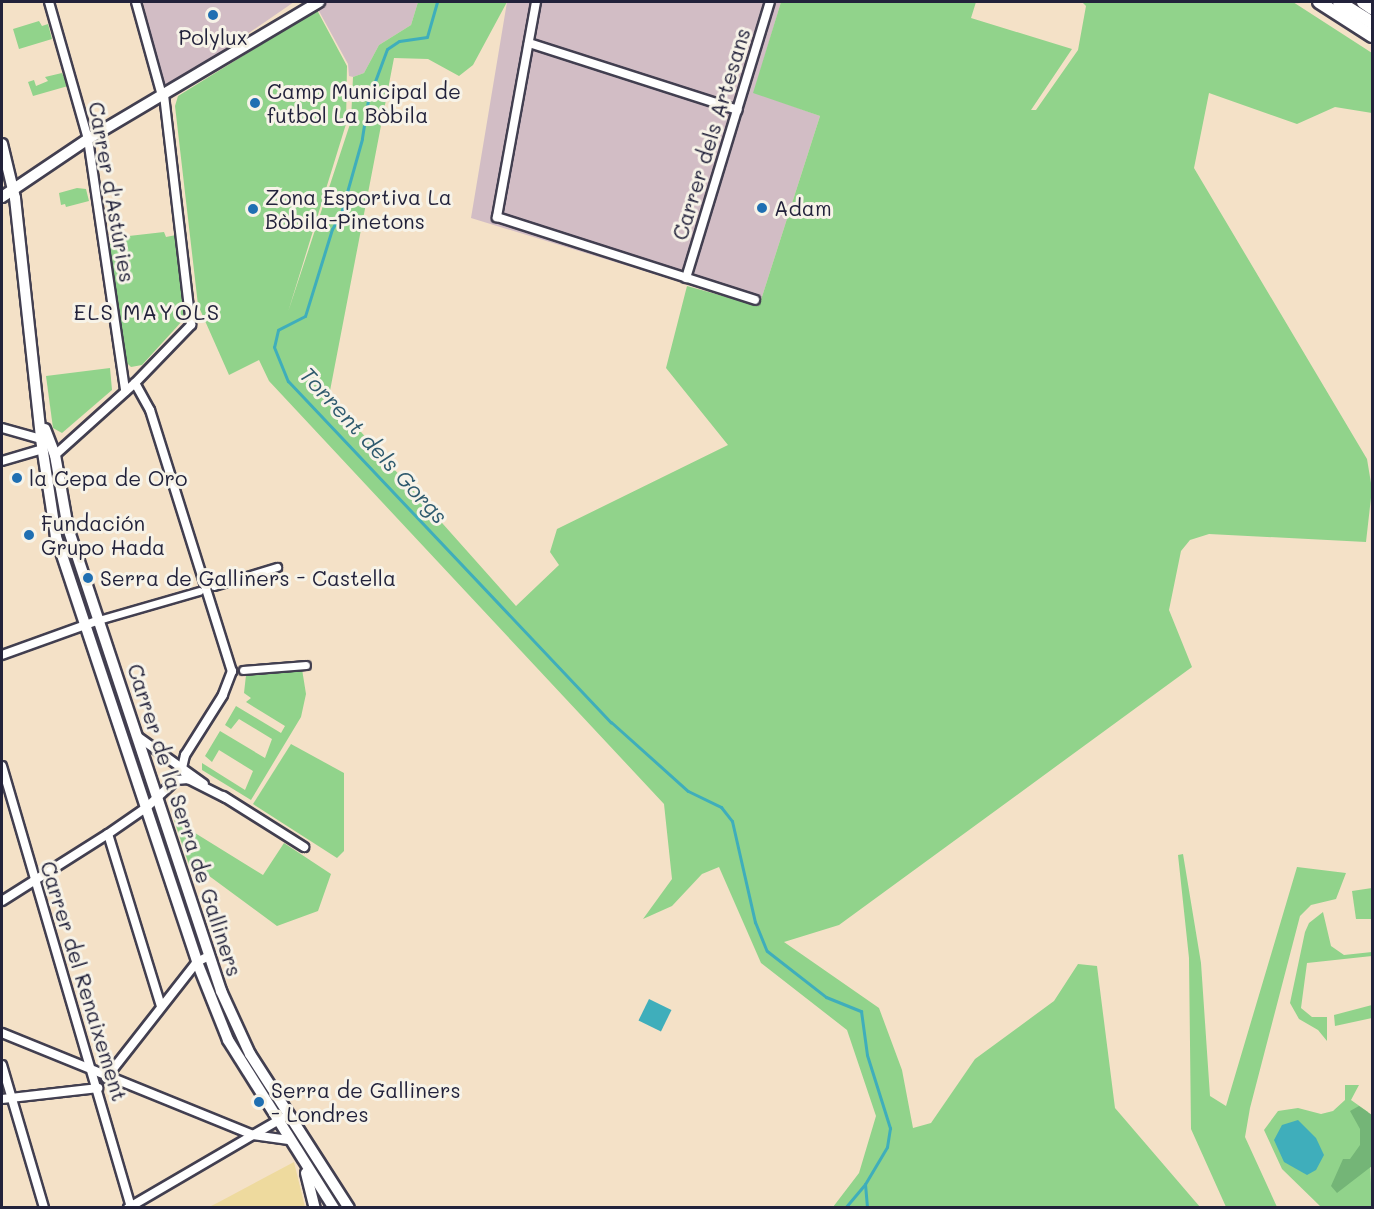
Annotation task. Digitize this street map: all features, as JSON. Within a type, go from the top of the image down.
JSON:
[{"type":"main road","points":[[1319,2],[1372,36]]},
{"type":"main road","points":[[1339,2],[1372,23]]},
{"type":"main road","points":[[1363,2],[1372,8]]},
{"type":"street","name":"Carrer d'Astúries","points":[[49,2],[88,139],[125,391]]},
{"type":"street","points":[[2,428],[42,444],[50,457],[54,455],[135,383],[191,324],[163,96],[136,2]]},
{"type":"street","points":[[2,197],[88,139],[319,2]]},
{"type":"street","points":[[536,2],[496,217],[755,300]]},
{"type":"street","name":"Carrer dels Artesans","points":[[686,278],[770,2]]},
{"type":"street","points":[[529,43],[738,110]]},
{"type":"street","name":"Carrer de la Serra de Galliners","points":[[2,144],[13,189],[42,444],[56,537],[84,626],[147,807],[197,962],[228,1040],[281,1118],[323,1168],[349,1208]]},
{"type":"street","points":[[135,383],[150,410],[232,671],[224,695],[187,752],[182,768],[188,779],[226,798]]},
{"type":"street","name":"Carrer de la Serra de Galliners","points":[[41,420],[54,455],[68,528],[209,956],[289,1140],[334,1208]]},
{"type":"street","points":[[2,461],[42,444]]},
{"type":"street","points":[[51,500],[56,495],[63,497]]},
{"type":"street","points":[[214,586],[277,567]]},
{"type":"street","points":[[2,655],[100,620],[199,591]]},
{"type":"street","points":[[243,670],[306,665]]},
{"type":"street","points":[[136,735],[167,760],[304,847]]},
{"type":"street","points":[[167,760],[187,752]]},
{"type":"street","points":[[2,901],[108,834],[158,798],[168,785],[172,771],[167,760]]},
{"type":"street","name":"Carrer del Renaixement","points":[[2,766],[98,1088],[130,1207]]},
{"type":"street","points":[[168,785],[188,779]]},
{"type":"street","points":[[108,834],[161,1006]]},
{"type":"street","points":[[106,1078],[197,962],[209,956]]},
{"type":"street","points":[[2,1033],[106,1078],[253,1136],[289,1140]]},
{"type":"street","points":[[2,1065],[44,1208]]},
{"type":"street","points":[[2,1099],[98,1088]]},
{"type":"street","points":[[130,1207],[281,1118]]},
{"type":"street","points":[[300,1156],[315,1208]]},
{"type":"street","points":[[323,1168],[323,1177],[341,1208]]},
{"type":"shaded area","points":[[143,2],[294,2],[164,91]]},
{"type":"shaded area","points":[[314,2],[418,2],[411,25],[379,45],[364,73],[353,77],[349,76],[348,64]]},
{"type":"shaded area","points":[[507,2],[781,2],[754,92],[820,116],[759,306],[471,218]]},
{"type":"green space","points":[[418,2],[507,2],[473,65],[459,76],[428,59],[394,58],[329,396],[516,606],[559,565],[550,552],[557,529],[728,445],[666,368],[687,286],[759,306],[820,116],[753,93],[781,2],[976,2],[971,18],[1072,49],[1031,110],[1036,110],[1078,50],[1086,6],[1082,2],[1293,2],[1372,53],[1372,113],[1335,107],[1297,124],[1209,93],[1194,168],[1367,459],[1372,489],[1366,542],[1209,534],[1190,540],[1181,551],[1169,610],[1192,667],[839,925],[784,942],[879,1008],[902,1070],[913,1128],[931,1123],[975,1059],[1054,1001],[1078,964],[1097,966],[1115,1108],[1200,1207],[833,1207],[859,1173],[876,1116],[847,1030],[761,963],[719,867],[702,874],[672,906],[643,919],[672,879],[664,804],[269,381],[259,360],[229,375],[198,305],[175,106],[178,96],[317,10],[347,66],[346,124],[288,312],[351,121],[353,77],[364,73],[379,45],[411,25]]},
{"type":"green space","points":[[39,21],[42,26],[48,24],[52,39],[19,49],[13,29]]},
{"type":"green space","points":[[62,73],[68,86],[33,96],[28,82],[34,80],[36,86],[48,81],[45,77]]},
{"type":"green space","points":[[77,188],[86,189],[89,201],[66,207],[65,204],[61,205],[59,193]]},
{"type":"green space","points":[[164,232],[166,237],[176,235],[184,319],[142,365],[131,367],[124,360],[109,244],[120,242],[120,237]]},
{"type":"green space","points":[[110,368],[112,390],[62,433],[53,428],[46,376]]},
{"type":"green space","points":[[302,669],[306,694],[301,717],[251,800],[202,770],[202,763],[245,790],[253,771],[219,750],[212,762],[205,756],[220,731],[265,758],[272,739],[239,719],[231,729],[225,725],[236,706],[281,733],[285,726],[246,702],[251,698],[244,693],[246,675]]},
{"type":"green space","points":[[291,744],[344,773],[344,851],[337,858],[253,804]]},
{"type":"green space","points":[[174,820],[263,875],[284,843],[331,874],[318,911],[277,926],[197,867],[191,871]]},
{"type":"green space","points":[[1183,854],[1201,963],[1210,1096],[1226,1106],[1297,867],[1346,873],[1336,899],[1311,905],[1300,916],[1250,1108],[1245,1137],[1277,1207],[1226,1207],[1191,1129],[1189,958],[1178,855]]},
{"type":"green space","points":[[1372,888],[1372,919],[1356,919],[1352,891]]},
{"type":"green space","points":[[1323,912],[1331,946],[1344,955],[1372,952],[1372,956],[1307,963],[1301,1008],[1312,1017],[1327,1017],[1327,1041],[1318,1030],[1299,1019],[1290,1003],[1305,932],[1309,923]]},
{"type":"green space","points":[[1372,1005],[1372,1018],[1335,1026],[1334,1015]]},
{"type":"green space","points":[[1345,1085],[1359,1085],[1351,1100],[1368,1112],[1372,1207],[1321,1207],[1282,1169],[1264,1130],[1278,1111],[1298,1108],[1321,1114],[1333,1111],[1345,1100]]},
{"type":"green space","points":[[1359,1106],[1372,1115],[1372,1166],[1337,1193],[1331,1186],[1343,1159],[1350,1159],[1360,1145],[1360,1129],[1350,1111]]},
{"type":"sand","points":[[294,1162],[305,1207],[209,1207],[219,1202]]},
{"type":"water","points":[[649,999],[671,1010],[661,1032],[638,1021]]},
{"type":"water","points":[[1298,1120],[1316,1138],[1324,1155],[1316,1170],[1307,1175],[1284,1162],[1274,1140],[1282,1125]]},
{"type":"waterway","name":"Torrent dels Gorgs","points":[[437,2],[427,37],[399,41],[387,49],[368,100],[362,139],[341,213],[332,229],[305,316],[278,330],[274,347],[288,381],[611,722],[688,791],[721,807],[732,821],[755,922],[767,951],[826,997],[861,1011],[867,1055],[890,1128],[887,1147],[865,1184],[867,1208]]},
{"type":"waterway","points":[[845,1208],[865,1184]]},
{"type":"place","name":"Polylux","points":[[213,15]]},
{"type":"place","name":"Camp Municipal de futbol La Bòbila","points":[[255,103]]},
{"type":"place","name":"Adam","points":[[762,208]]},
{"type":"place","name":"Zona Esportiva La Bòbila-Pinetons","points":[[253,209]]},
{"type":"place","name":"la Cepa de Oro","points":[[17,478]]},
{"type":"place","name":"Fundación Grupo Hada","points":[[29,535]]},
{"type":"place","name":"Serra de Galliners - Castella","points":[[88,578]]},
{"type":"place","name":"Serra de Galliners - Londres","points":[[259,1102]]},
{"type":"district","name":"ELS MAYOLS","points":[[147,312]]}]
